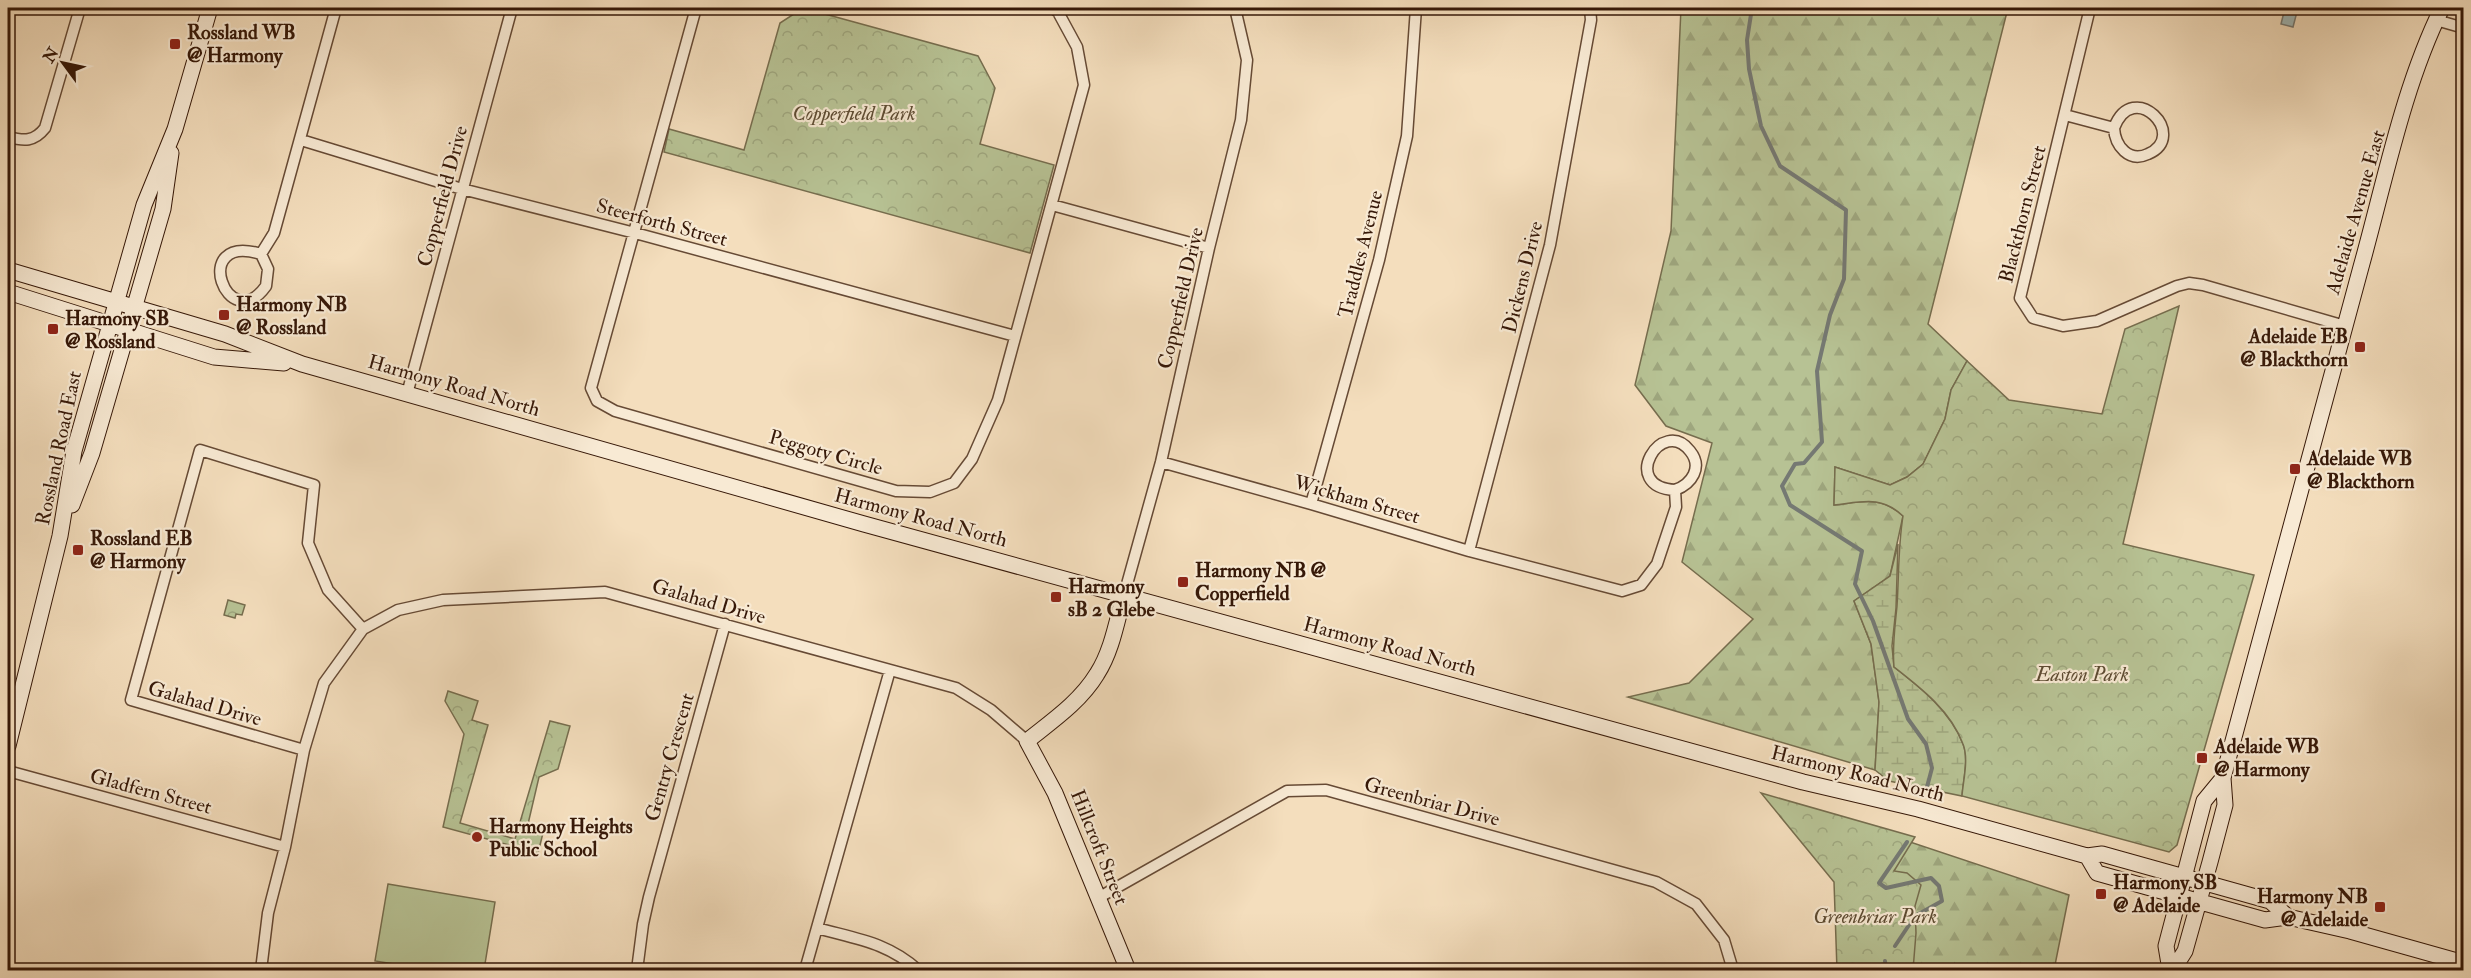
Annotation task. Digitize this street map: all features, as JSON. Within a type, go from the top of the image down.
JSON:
[{"type":"main road","name":"Rossland Road East","points":[[8,746],[60,536],[74,451],[144,205],[175,129],[210,8]]},
{"type":"main road","name":"Adelaide Avenue East","points":[[2171,970],[2186,951],[2225,805],[2223,778],[2345,326],[2413,81],[2439,14]]},
{"type":"main road","name":"Rossland Road East","points":[[60,536],[92,453],[163,209],[175,129]]},
{"type":"main road","name":"Harmony Road North","points":[[8,270],[225,334],[302,364],[864,524],[1803,782],[1918,809],[2087,856],[2102,854],[2184,876],[2270,901],[2288,917]]},
{"type":"main road","name":"Harmony Road North","points":[[8,292],[214,357],[302,364]]},
{"type":"main road","points":[[1028,741],[1073,704],[1098,672],[1107,651],[1124,595]]},
{"type":"main road","name":"Hillcroft Street","points":[[1028,741],[1055,792],[1128,970]]},
{"type":"main road","name":"Adelaide Avenue East","points":[[2171,970],[2166,946],[2204,801],[2223,778]]},
{"type":"main road","name":"Harmony Road North","points":[[2087,856],[2097,873],[2199,903],[2265,920],[2288,917],[2350,931],[2463,963]]},
{"type":"street","points":[[8,137],[30,140],[39,136],[45,128],[80,8]]},
{"type":"street","points":[[261,254],[274,233],[336,8]]},
{"type":"street","name":"Copperfield Drive","points":[[407,394],[512,8]]},
{"type":"street","name":"Peggoty Circle","points":[[696,8],[591,388],[597,401],[615,411],[896,491],[930,492],[954,483],[972,459],[998,400],[1084,85],[1077,47],[1058,12],[1053,8]]},
{"type":"street","name":"Copperfield Drive","points":[[1124,595],[1161,462],[1209,248],[1241,120],[1247,60],[1235,8]]},
{"type":"street","name":"Traddles Avenue","points":[[1311,504],[1379,260],[1407,136],[1416,8]]},
{"type":"street","name":"Dickens Drive","points":[[1469,551],[1550,245],[1591,20],[1590,8]]},
{"type":"street","name":"Blackthorn Street","points":[[2090,8],[2020,298],[2033,318],[2063,326],[2097,321],[2177,286],[2189,284],[2203,285],[2345,326]]},
{"type":"street","points":[[2439,14],[2463,28]]},
{"type":"street","points":[[2139,108],[2154,113],[2162,126],[2163,134],[2156,149],[2150,154],[2133,156],[2120,148],[2116,141],[2114,128],[2124,112],[2139,108]]},
{"type":"street","points":[[2065,115],[2114,128]]},
{"type":"street","name":"Steerforth Street","points":[[301,140],[462,189],[635,233],[1015,336]]},
{"type":"street","points":[[1053,205],[1209,248]]},
{"type":"street","points":[[243,250],[261,254],[268,269],[266,286],[254,298],[246,300],[231,296],[225,291],[220,280],[220,268],[223,261],[235,252],[243,250]]},
{"type":"street","points":[[1665,442],[1680,443],[1687,447],[1695,460],[1696,468],[1689,483],[1676,490],[1659,487],[1649,475],[1648,458],[1658,446],[1665,442]]},
{"type":"street","name":"Galahad Drive","points":[[304,750],[131,700],[200,450],[314,485],[308,543],[328,590],[363,629]]},
{"type":"street","name":"Wickham Street","points":[[1161,462],[1469,551],[1622,591],[1641,585],[1657,564],[1676,507],[1676,490]]},
{"type":"street","name":"Galahad Drive","points":[[261,970],[268,913],[285,847],[304,750],[324,683],[363,629],[398,610],[443,600],[605,592],[956,688],[991,710],[1028,741]]},
{"type":"street","name":"Gentry Crescent","points":[[637,970],[649,897],[725,624]]},
{"type":"street","points":[[805,970],[890,670]]},
{"type":"street","name":"Gladfern Street","points":[[8,771],[285,847]]},
{"type":"street","name":"Greenbriar Drive","points":[[1098,898],[1287,791],[1326,790],[1656,882],[1696,904],[1724,940],[1733,970]]},
{"type":"street","points":[[817,928],[880,945],[901,955],[918,970]]},
{"type":"green space","name":"Copperfield Park","points":[[803,8],[978,56],[995,88],[980,144],[1054,165],[1030,253],[664,152],[669,129],[744,150],[780,23]]},
{"type":"green space","points":[[1681,8],[2008,8],[1928,324],[1967,361],[1951,390],[1945,419],[1923,464],[1907,477],[1890,485],[1835,467],[1834,505],[1878,502],[1895,509],[1903,516],[1890,576],[1854,601],[1871,644],[1879,702],[1875,770],[1628,697],[1689,683],[1753,619],[1682,562],[1712,443],[1666,426],[1635,385],[1671,231]]},
{"type":"green space","name":"Easton Park","points":[[2179,306],[2123,544],[2254,575],[2177,845],[2169,852],[1962,796],[1966,756],[1958,732],[1934,701],[1894,667],[1903,516],[1895,509],[1879,502],[1834,505],[1835,467],[1890,485],[1907,477],[1923,464],[1945,419],[1951,390],[1967,361],[2009,400],[2102,414],[2125,329]]},
{"type":"green space","points":[[1898,544],[1892,646],[1894,667],[1934,701],[1957,732],[1966,756],[1962,796],[1889,781],[1875,770],[1879,702],[1871,644],[1854,601],[1890,576]]},
{"type":"green space","points":[[228,600],[245,605],[242,615],[236,614],[235,618],[224,615]]},
{"type":"green space","points":[[448,691],[478,701],[472,720],[488,725],[460,823],[515,839],[550,721],[570,726],[558,769],[539,777],[528,824],[544,829],[538,853],[443,827],[464,734],[445,701]]},
{"type":"green space","name":"Greenbriar Park","points":[[1761,793],[1915,837],[1894,871],[1907,873],[1921,885],[1915,906],[1916,933],[1913,970],[1837,970],[1834,882]]},
{"type":"green space","points":[[1844,820],[2069,895],[2054,970],[1877,970]]},
{"type":"green space","points":[[388,884],[495,902],[484,970],[432,970],[375,961]]},
{"type":"water","points":[[2285,8],[2298,8],[2293,27],[2281,24]]},
{"type":"waterway","points":[[1752,8],[1747,40],[1749,69],[1761,126],[1780,166],[1846,210],[1844,279],[1830,315],[1817,371],[1822,442],[1804,463],[1795,464],[1782,486],[1790,505],[1862,551],[1855,584],[1873,621],[1908,719],[1926,744],[1932,768],[1927,787]]},
{"type":"waterway","points":[[1895,946],[1915,916],[1942,901],[1939,886],[1931,878],[1886,888],[1879,883],[1907,842]]},
{"type":"waterway","points":[[1885,961],[1886,970]]},
{"type":"place","name":"Rossland WB @ Harmony","points":[[175,44]]},
{"type":"place","name":"Harmony NB @ Rossland","points":[[224,315]]},
{"type":"place","name":"Harmony SB @ Rossland","points":[[53,329]]},
{"type":"place","name":"Adelaide EB @ Blackthorn","points":[[2360,347]]},
{"type":"place","name":"Adelaide WB @ Blackthorn","points":[[2295,469]]},
{"type":"place","name":"Rossland EB @ Harmony","points":[[78,550]]},
{"type":"place","name":"Harmony NB @ Copperfield","points":[[1183,582]]},
{"type":"place","name":"Harmony sB 2 Glebe","points":[[1056,597]]},
{"type":"place","name":"Adelaide WB @ Harmony","points":[[2202,758]]},
{"type":"place","name":"Harmony Heights Public School","points":[[477,837]]},
{"type":"place","name":"Harmony SB @ Adelaide","points":[[2101,894]]},
{"type":"place","name":"Harmony NB @ Adelaide","points":[[2380,907]]}]
